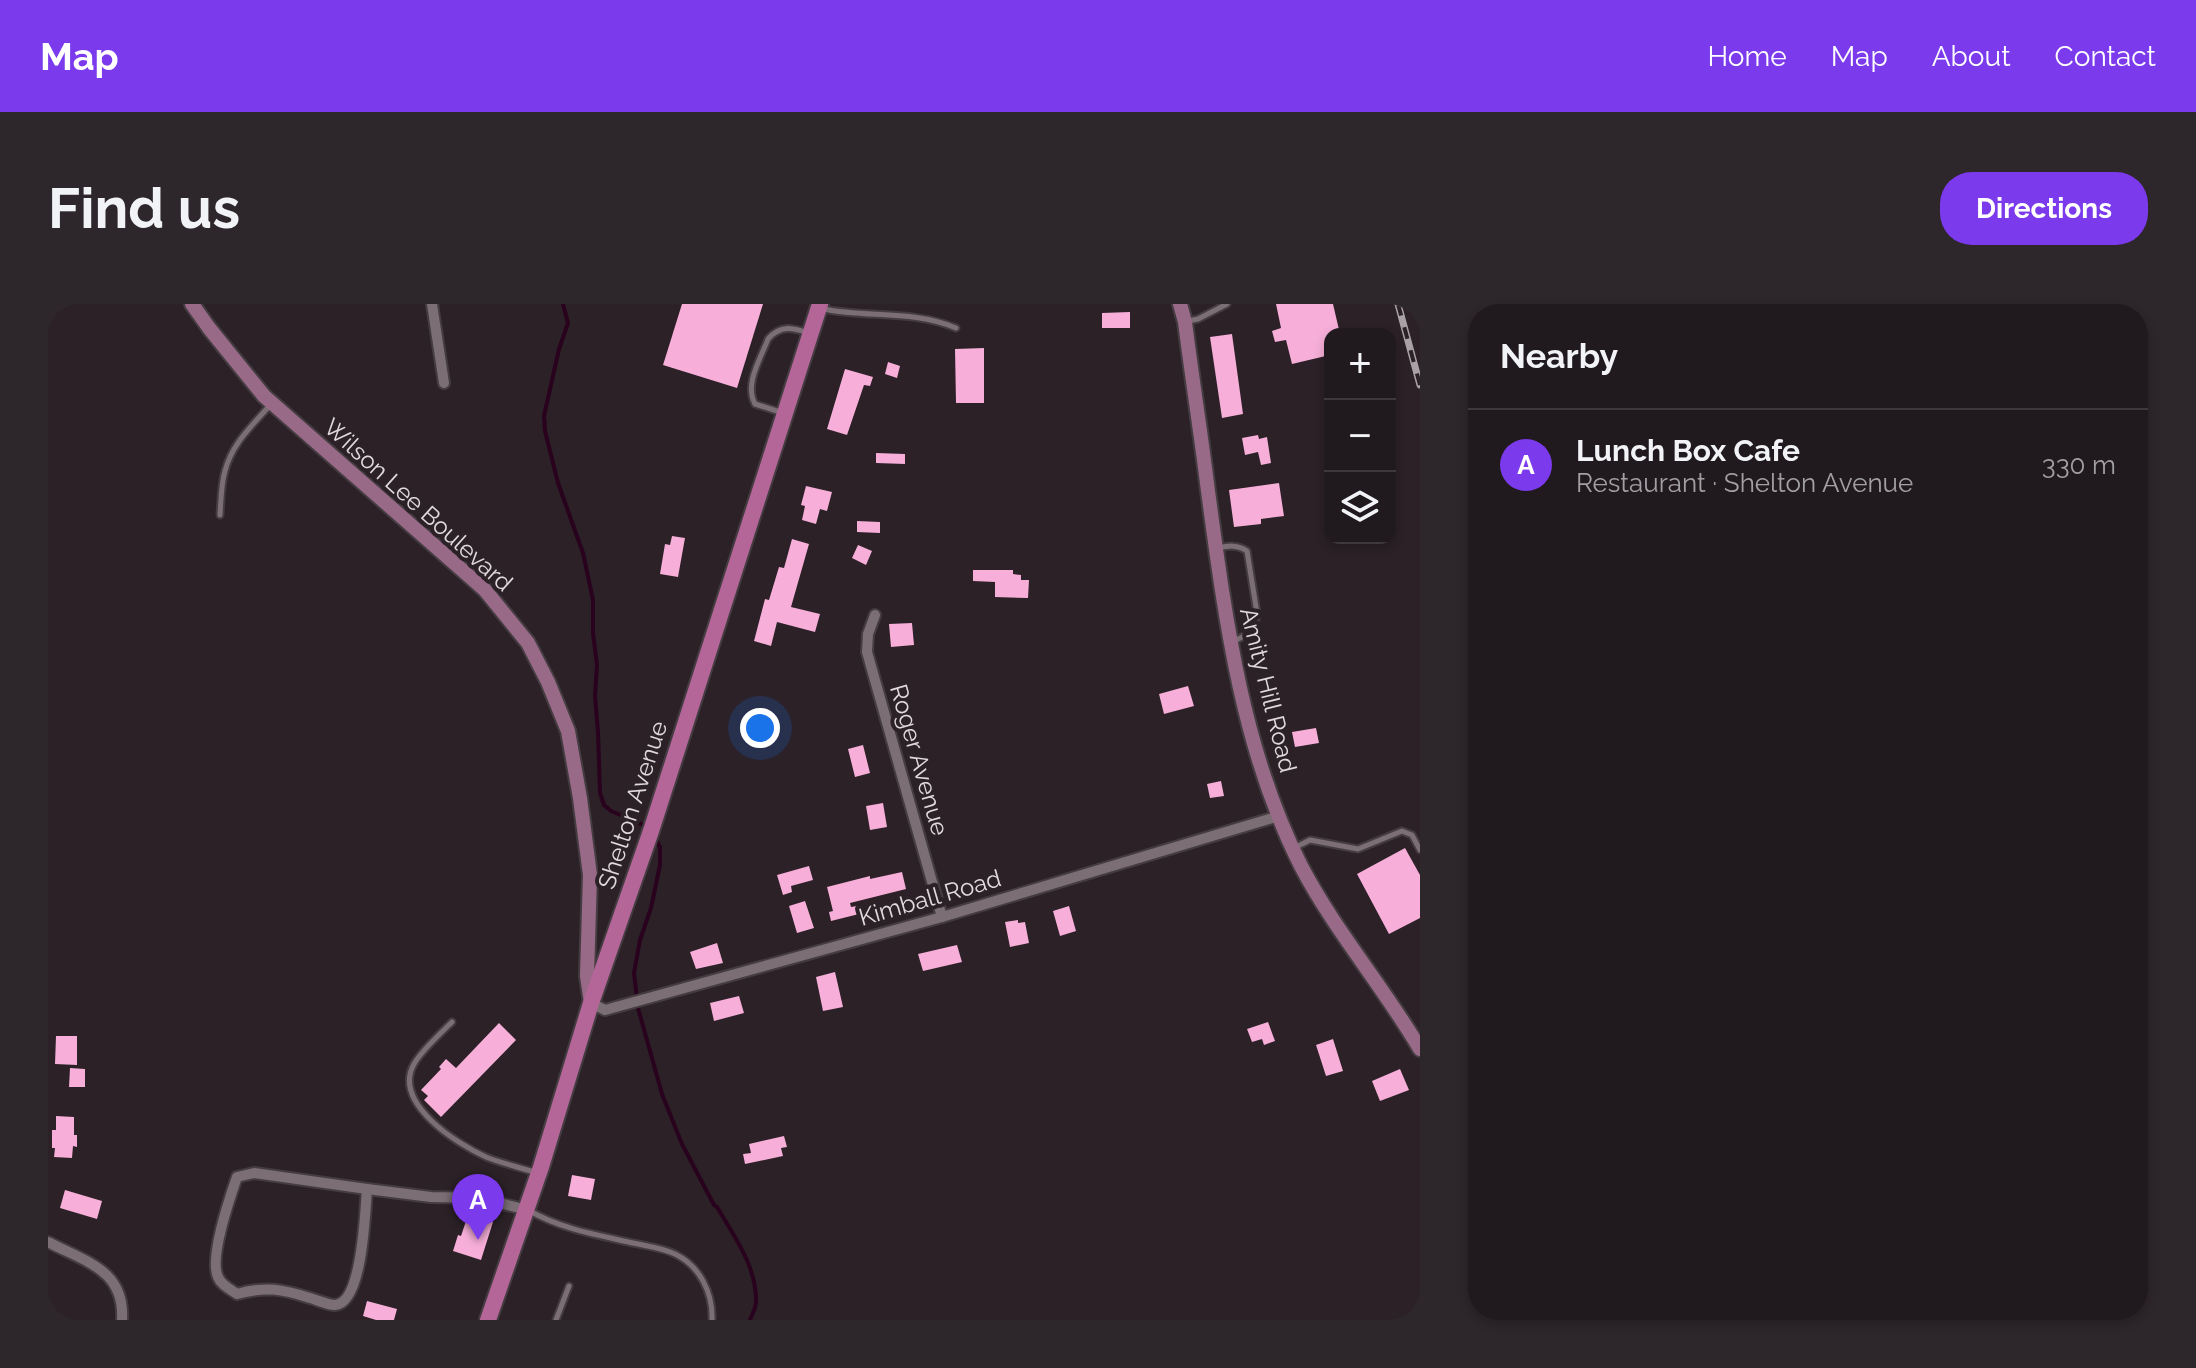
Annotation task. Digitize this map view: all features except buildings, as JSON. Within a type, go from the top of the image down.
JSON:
[{"type":"main road","name":"Shelton Avenue","points":[[490,1319],[819,306]]},
{"type":"street","name":"Wilson Lee Boulevard","points":[[192,304],[218,340],[272,403],[485,590],[528,643],[568,731],[580,798],[590,875],[587,976],[591,1003]]},
{"type":"street","points":[[432,304],[444,383]]},
{"type":"street","name":"Amity Hill Road","points":[[1180,304],[1230,644],[1255,746],[1279,816],[1327,911],[1420,1049]]},
{"type":"street","name":"Roger Avenue","points":[[875,615],[868,634],[867,652],[942,917]]},
{"type":"street","name":"Kimball Road","points":[[591,1003],[605,1010],[942,917],[1279,816]]},
{"type":"street","points":[[367,1189],[359,1271],[343,1301],[335,1305],[281,1289],[257,1288],[237,1294],[217,1277],[215,1260],[227,1205],[237,1177],[254,1173],[431,1197],[480,1198],[527,1210]]},
{"type":"street","points":[[48,1242],[99,1269],[113,1280],[121,1296],[122,1320]]},
{"type":"lane","points":[[1185,322],[1227,304]]},
{"type":"lane","points":[[819,306],[851,314],[929,318],[956,328]]},
{"type":"lane","points":[[785,413],[755,404],[750,387],[773,333],[788,327],[811,333]]},
{"type":"lane","points":[[220,515],[224,472],[232,452],[243,434],[272,403]]},
{"type":"lane","points":[[1215,548],[1233,545],[1247,551],[1257,613],[1250,633],[1230,644]]},
{"type":"lane","points":[[1293,848],[1310,840],[1358,849],[1402,831],[1412,835],[1420,850]]},
{"type":"lane","points":[[452,1022],[413,1064],[408,1085],[414,1100],[444,1133],[487,1157],[539,1174]]},
{"type":"lane","points":[[527,1210],[548,1222],[578,1231],[676,1254],[692,1266],[706,1283],[713,1308],[712,1320]]},
{"type":"lane","points":[[556,1320],[569,1286]]},
{"type":"waterway","points":[[563,304],[568,323],[544,416],[545,431],[558,483],[583,553],[593,600],[600,793],[604,805],[611,811],[646,826]]},
{"type":"waterway","points":[[654,836],[660,847],[660,865],[634,973],[638,1008],[662,1094],[682,1144],[749,1264],[756,1302],[750,1320]]},
{"type":"railway","points":[[1398,304],[1420,385]]},
{"type":"place","name":"Lunch Box Cafe","points":[[478,1240]]}]
